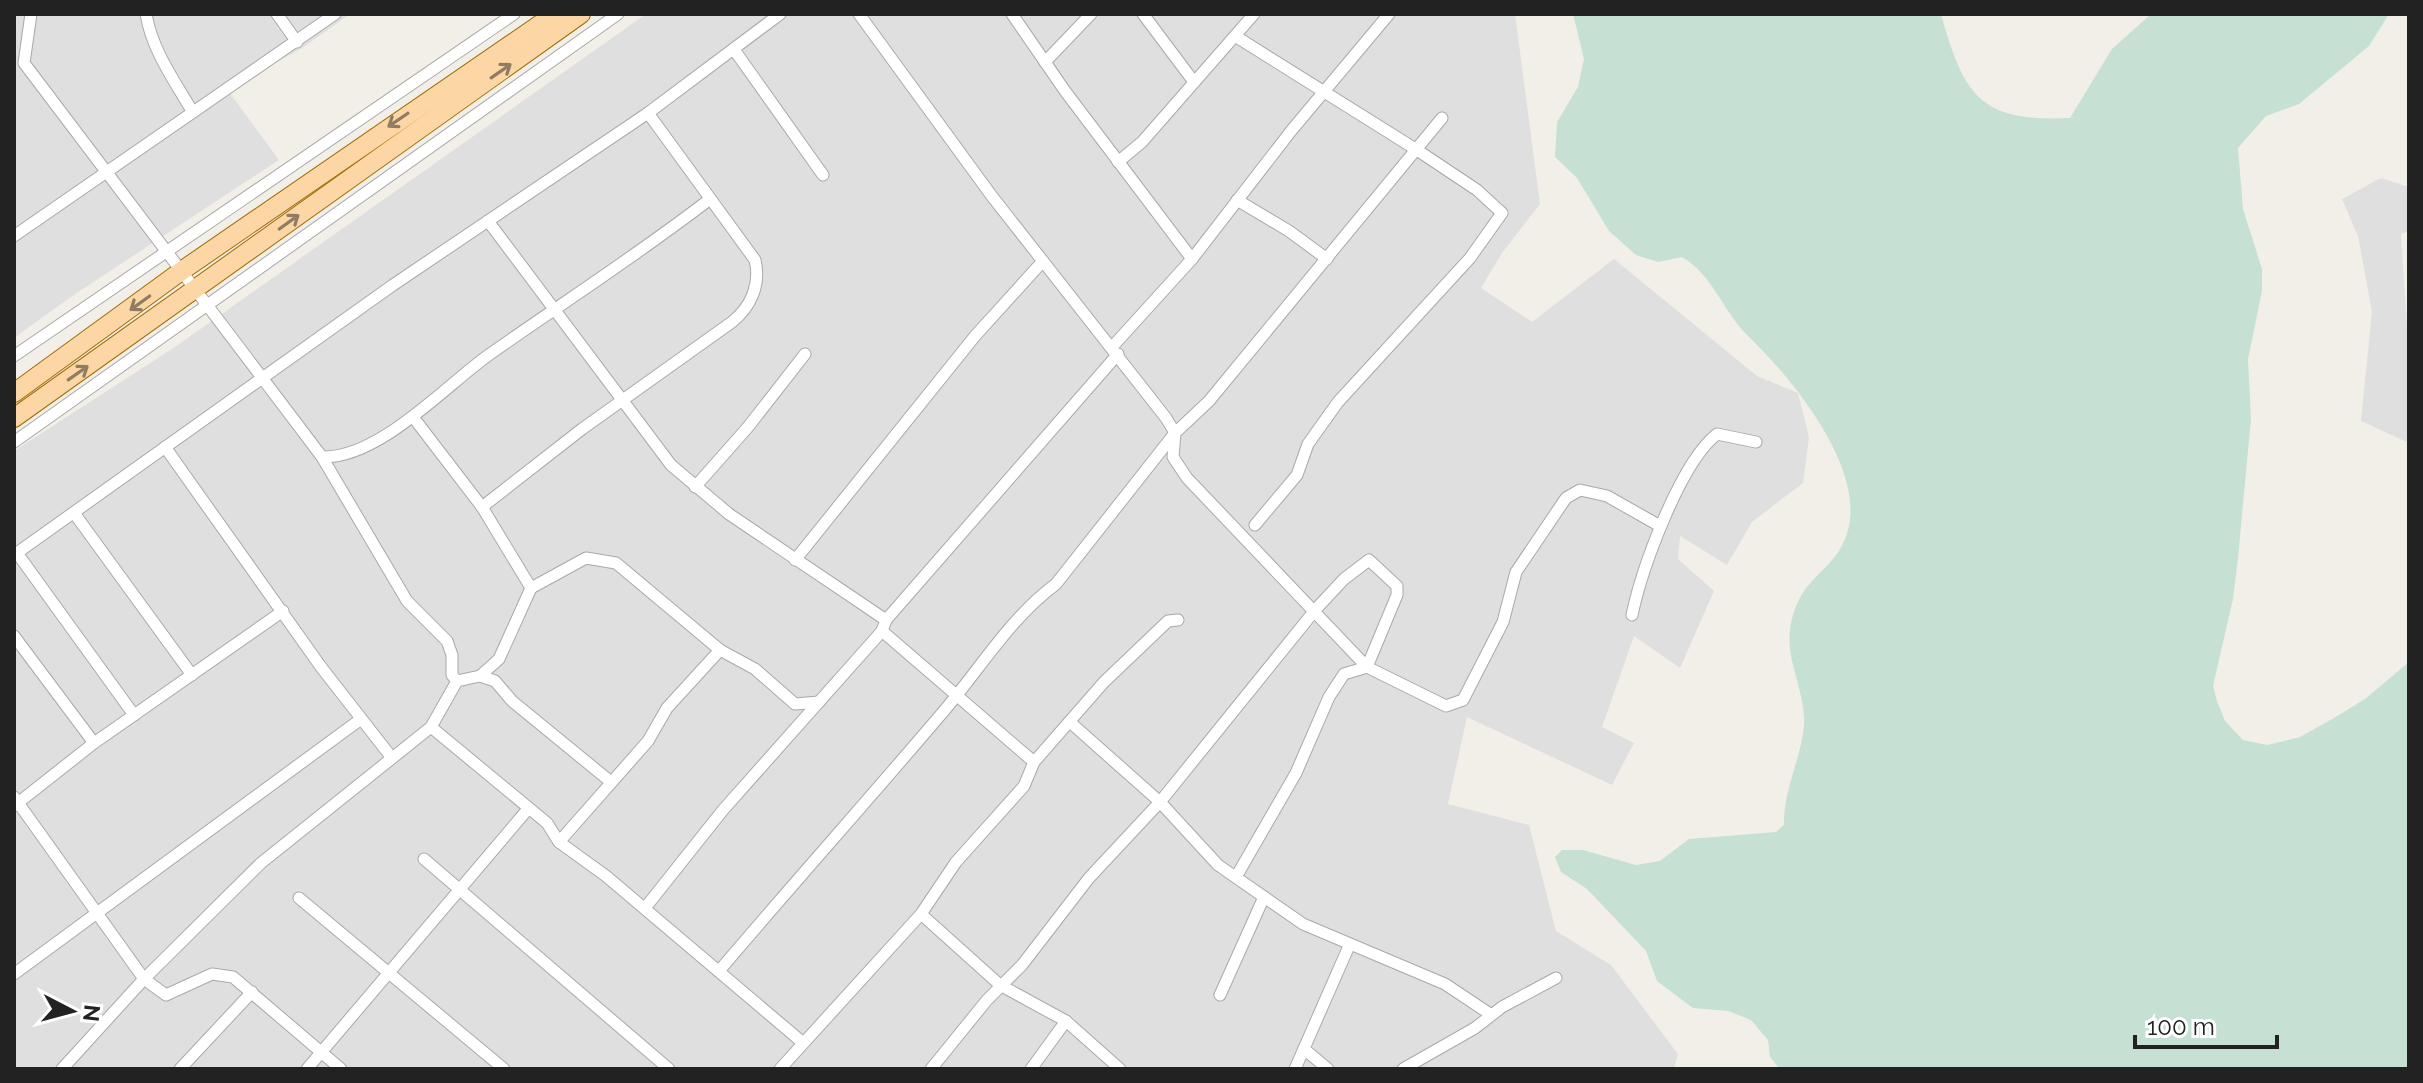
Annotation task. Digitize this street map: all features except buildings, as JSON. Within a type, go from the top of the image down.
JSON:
[{"type":"main road","points":[[14,393],[180,272],[555,14]]},
{"type":"main road","points":[[14,418],[203,297],[394,145],[581,14]]},
{"type":"street","points":[[31,14],[19,63],[180,272],[203,297],[262,381],[322,457],[407,601],[447,641],[452,655],[452,675],[457,681]]},
{"type":"street","points":[[146,14],[149,32],[163,62],[192,111]]},
{"type":"street","points":[[277,14],[297,42]]},
{"type":"street","points":[[14,236],[335,14]]},
{"type":"street","points":[[14,356],[514,14]]},
{"type":"street","points":[[14,442],[203,297],[618,14]]},
{"type":"street","points":[[134,715],[16,554],[488,221],[648,113],[735,51],[780,14]]},
{"type":"street","points":[[859,14],[1043,261],[1116,350],[1175,433],[1173,457],[1187,478],[1316,609],[1367,667],[1446,706],[1463,700],[1503,622],[1516,572],[1566,498],[1580,490],[1607,496],[1660,526]]},
{"type":"street","points":[[1012,14],[1192,259]]},
{"type":"street","points":[[1045,62],[1091,14]]},
{"type":"street","points":[[1143,14],[1194,82]]},
{"type":"street","points":[[1118,162],[1142,142],[1254,14]]},
{"type":"street","points":[[645,908],[723,810],[819,702],[1192,259],[1389,14]]},
{"type":"street","points":[[1235,36],[1417,150],[1501,210],[1501,216],[1470,258],[1338,402],[1308,444],[1297,475],[1255,525]]},
{"type":"street","points":[[735,51],[823,175]]},
{"type":"street","points":[[482,507],[738,317],[750,302],[756,277],[755,260],[648,113]]},
{"type":"street","points":[[719,971],[957,696],[1038,597],[1056,584],[1175,433],[1209,401],[1277,314],[1327,259],[1442,118]]},
{"type":"street","points":[[322,457],[350,452],[413,417],[479,362],[555,313],[710,199]]},
{"type":"street","points":[[1237,200],[1289,231],[1327,259]]},
{"type":"street","points":[[488,221],[661,455],[695,487],[884,625],[957,696],[1034,762]]},
{"type":"street","points":[[795,560],[975,336],[1043,261]]},
{"type":"street","points":[[695,487],[748,427],[805,354]]},
{"type":"street","points":[[413,417],[482,507],[531,588]]},
{"type":"street","points":[[1632,615],[1642,569],[1660,526],[1714,434],[1756,442]]},
{"type":"street","points":[[165,447],[392,758]]},
{"type":"street","points":[[74,513],[192,675]]},
{"type":"street","points":[[62,1069],[144,979],[261,863],[431,727],[457,681],[480,676],[499,659],[531,588],[586,558],[616,563],[720,650],[755,669],[795,704],[819,702]]},
{"type":"street","points":[[931,1069],[1000,985],[1022,965],[1089,878],[1160,802],[1316,609],[1366,560],[1394,583],[1397,595],[1367,667]]},
{"type":"street","points":[[283,611],[94,743],[16,802],[144,979],[166,995],[212,974],[233,977],[341,1069]]},
{"type":"street","points":[[780,1069],[921,914],[956,862],[1024,786],[1034,762],[1104,682],[1168,621],[1178,620]]},
{"type":"street","points":[[14,636],[94,743]]},
{"type":"street","points":[[559,842],[648,741],[667,708],[720,650]]},
{"type":"street","points":[[1236,877],[1296,773],[1329,697],[1344,674],[1367,667]]},
{"type":"street","points":[[480,676],[495,681],[512,701],[611,782]]},
{"type":"street","points":[[14,974],[361,719]]},
{"type":"street","points":[[1071,723],[1160,802],[1218,865],[1264,897],[1303,924],[1445,984],[1490,1014]]},
{"type":"street","points":[[431,727],[547,823],[559,842],[645,908],[802,1042]]},
{"type":"street","points":[[307,1069],[528,809]]},
{"type":"street","points":[[424,859],[669,1069]]},
{"type":"street","points":[[1220,995],[1264,897]]},
{"type":"street","points":[[299,898],[504,1069]]},
{"type":"street","points":[[921,914],[1000,985],[1066,1021],[1120,1069]]},
{"type":"street","points":[[1295,1069],[1349,946]]},
{"type":"street","points":[[1403,1069],[1461,1037],[1490,1014],[1556,978]]},
{"type":"street","points":[[180,1069],[252,992]]},
{"type":"street","points":[[1031,1069],[1066,1021]]},
{"type":"street","points":[[1304,1049],[1328,1069]]},
{"type":"shaded area","points":[[14,14],[350,14],[301,49],[226,88],[279,160],[75,294],[14,338]]},
{"type":"shaded area","points":[[646,14],[1515,14],[1540,204],[1502,253],[1481,288],[1532,322],[1614,259],[1757,376],[1798,393],[1809,437],[1803,483],[1752,522],[1727,565],[1680,536],[1678,559],[1714,591],[1680,668],[1634,636],[1602,727],[1634,743],[1612,785],[1467,717],[1448,804],[1529,825],[1556,931],[1611,965],[1678,1054],[1674,1069],[14,1069],[14,451],[175,347]]},
{"type":"shaded area","points":[[2381,178],[2409,187],[2409,231],[2401,234],[2409,357],[2409,443],[2361,421],[2372,312],[2358,236],[2342,199]]},
{"type":"green space","points":[[1573,14],[1941,14],[1958,66],[1981,99],[1996,109],[2016,115],[2070,118],[2112,49],[2151,14],[2389,14],[2369,46],[2299,104],[2266,116],[2238,148],[2243,209],[2262,269],[2262,291],[2248,359],[2251,419],[2233,599],[2213,686],[2225,721],[2243,740],[2267,745],[2300,737],[2334,718],[2365,699],[2409,662],[2409,1069],[1780,1069],[1770,1057],[1768,1040],[1751,1020],[1728,1011],[1693,1008],[1657,981],[1646,951],[1587,889],[1561,872],[1555,857],[1562,850],[1583,850],[1636,865],[1660,861],[1689,839],[1776,832],[1784,825],[1786,800],[1804,725],[1804,711],[1791,656],[1790,627],[1804,592],[1840,549],[1850,523],[1849,494],[1840,464],[1826,433],[1786,377],[1739,325],[1692,264],[1682,257],[1658,262],[1636,255],[1609,231],[1577,178],[1555,157],[1557,122],[1578,87],[1584,59]]}]
